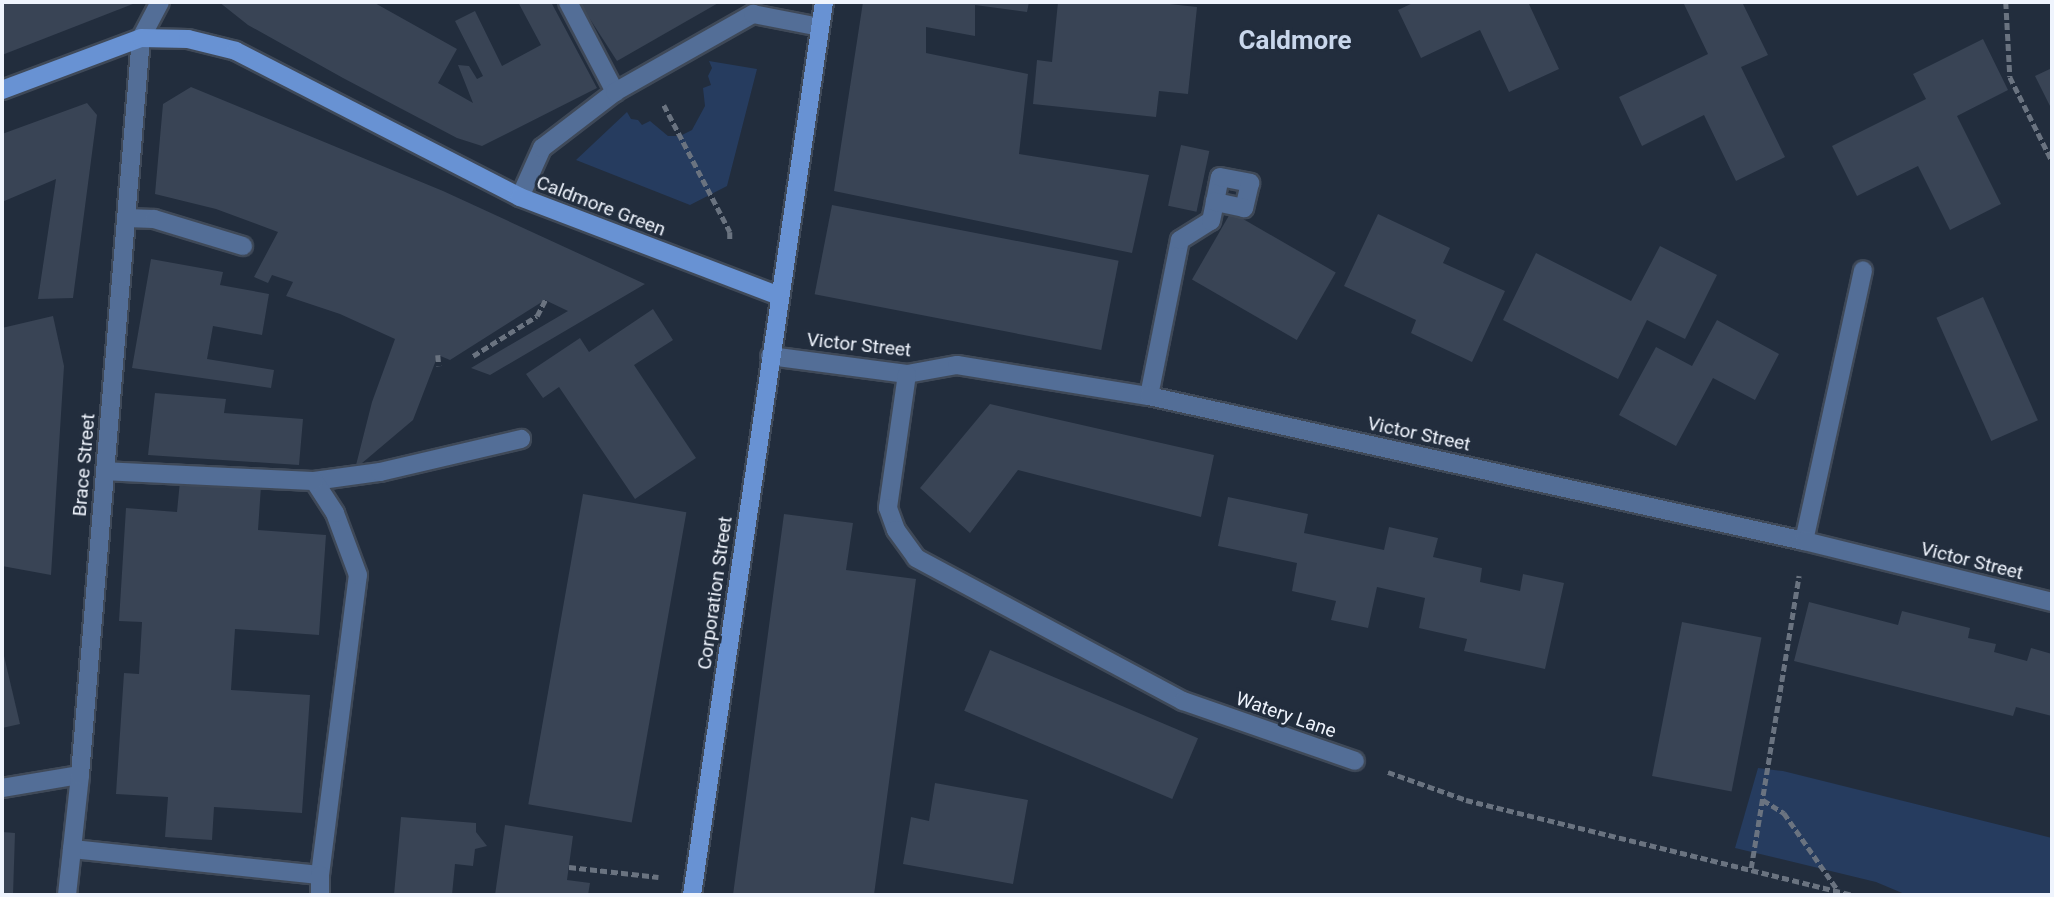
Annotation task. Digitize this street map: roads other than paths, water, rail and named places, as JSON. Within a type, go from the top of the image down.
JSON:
[{"type":"street","points":[[2,90],[141,38],[160,2]]},
{"type":"street","points":[[568,2],[615,92]]},
{"type":"street","points":[[779,296],[824,2]]},
{"type":"street","points":[[520,197],[542,148],[615,92],[648,76],[753,14],[821,27]]},
{"type":"street","name":"Caldmore Green","points":[[141,38],[188,39],[236,51],[520,197],[779,296]]},
{"type":"street","name":"Brace Street","points":[[67,895],[80,775],[141,38]]},
{"type":"street","points":[[1149,396],[1180,240],[1211,221],[1215,202]]},
{"type":"street","points":[[125,218],[154,219],[243,246]]},
{"type":"street","points":[[1804,541],[1863,270]]},
{"type":"street","name":"Corporation Street","points":[[693,888],[779,296]]},
{"type":"street","name":"Victor Street","points":[[770,356],[907,374],[957,365],[1149,396],[1804,541],[2052,602]]},
{"type":"street","name":"Watery Lane","points":[[907,374],[888,508],[897,530],[916,558],[1183,701],[1355,761]]},
{"type":"street","points":[[105,471],[314,481],[380,472],[521,439]]},
{"type":"street","points":[[314,481],[335,513],[358,575],[320,874],[320,895]]},
{"type":"street","points":[[2,788],[80,775]]},
{"type":"street","points":[[72,849],[320,874]]},
{"type":"district","name":"Caldmore","points":[[1295,41]]}]
